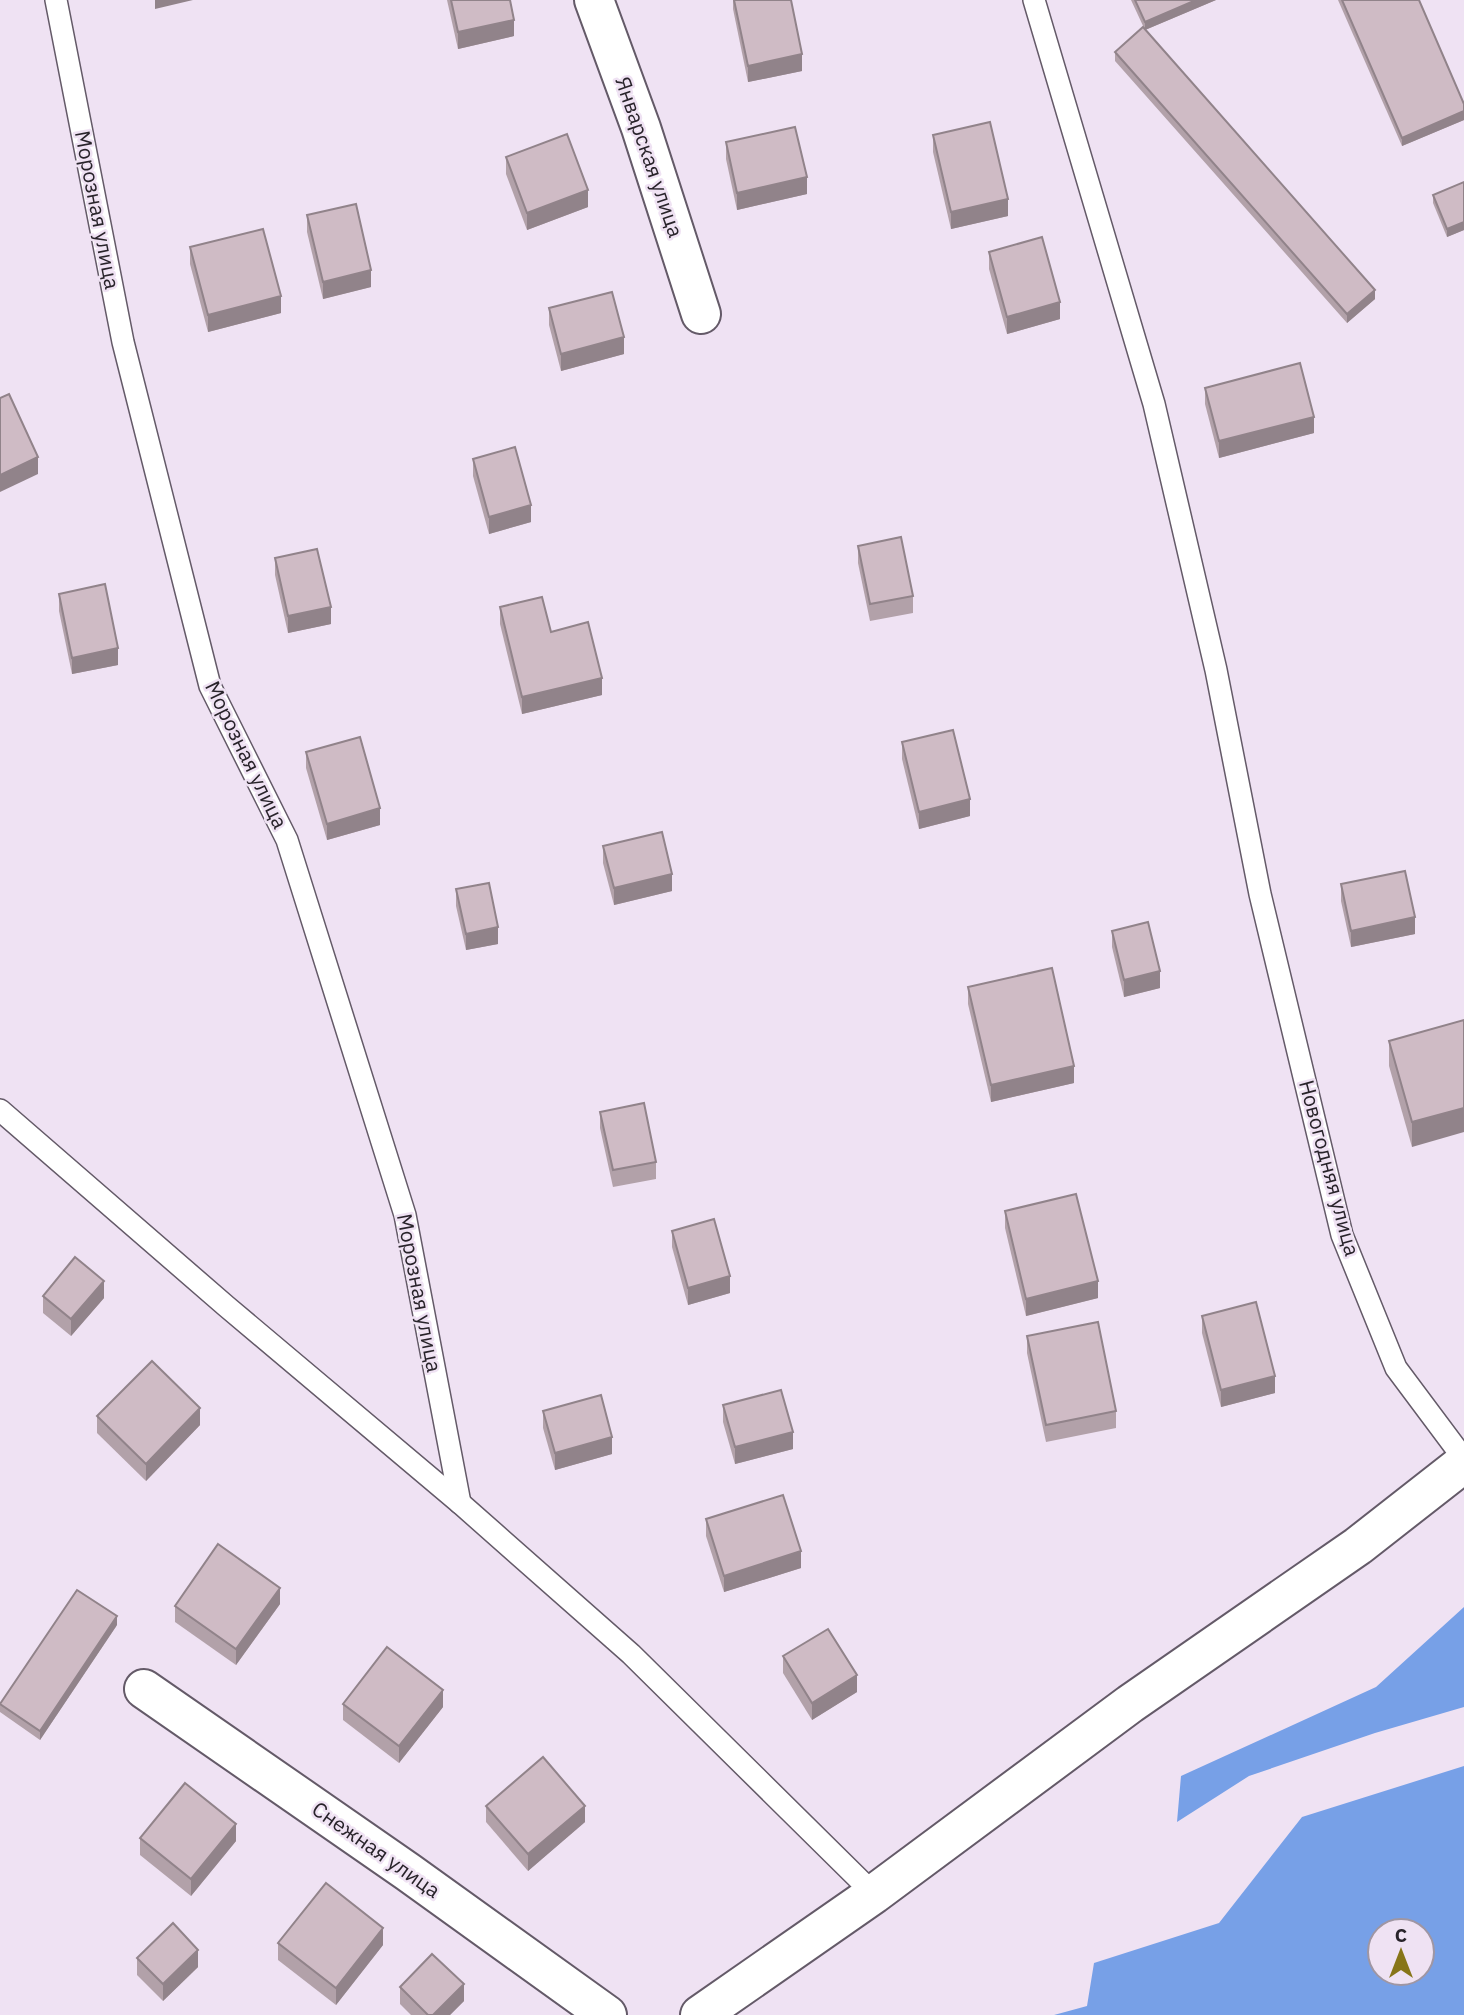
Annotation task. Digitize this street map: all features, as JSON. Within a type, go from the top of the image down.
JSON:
[{"type":"street","name":"Январская улица","points":[[594,0],[641,128],[701,314]]},
{"type":"street","points":[[701,2015],[874,1894],[1130,1704],[1357,1546],[1464,1461]]},
{"type":"street","name":"Снежная улица","points":[[144,1689],[408,1872],[607,2015]]},
{"type":"lane","name":"Морозная улица","points":[[55,0],[122,342],[210,686],[287,840],[405,1215],[460,1503]]},
{"type":"lane","name":"Новогодняя улица","points":[[1034,0],[1154,404],[1216,670],[1260,894],[1342,1235],[1396,1368],[1464,1461]]},
{"type":"lane","points":[[0,1110],[226,1306],[460,1503],[631,1654],[874,1894]]},
{"type":"water","points":[[1464,1607],[1464,1707],[1375,1733],[1249,1776],[1177,1822],[1181,1776],[1376,1687]]},
{"type":"water","points":[[1464,1766],[1464,2015],[1054,2015],[1087,2006],[1094,1963],[1219,1923],[1302,1817]]},
{"type":"building","points":[[451,0],[510,0],[514,20],[458,32]]},
{"type":"building","points":[[734,0],[791,0],[802,54],[748,66]]},
{"type":"building","points":[[1135,0],[1196,0],[1145,22]]},
{"type":"building","points":[[1342,0],[1419,0],[1464,104],[1464,111],[1402,138]]},
{"type":"building","points":[[1143,27],[1375,290],[1347,314],[1115,52]]},
{"type":"building","points":[[990,122],[1008,199],[951,212],[933,135]]},
{"type":"building","points":[[795,127],[807,177],[737,193],[726,142]]},
{"type":"building","points":[[567,134],[588,190],[527,213],[506,157]]},
{"type":"building","points":[[1464,182],[1464,222],[1447,229],[1433,195]]},
{"type":"building","points":[[356,204],[371,270],[323,282],[307,215]]},
{"type":"building","points":[[263,229],[281,296],[208,315],[190,247]]},
{"type":"building","points":[[1042,237],[1060,302],[1007,317],[989,252]]},
{"type":"building","points":[[612,292],[624,337],[561,354],[549,308]]},
{"type":"building","points":[[1300,363],[1314,417],[1219,441],[1205,388]]},
{"type":"building","points":[[9,394],[38,457],[0,475],[0,398]]},
{"type":"building","points":[[515,447],[531,505],[489,517],[473,459]]},
{"type":"building","points":[[901,537],[913,596],[870,604],[858,546]]},
{"type":"building","points":[[317,549],[331,607],[288,616],[275,558]]},
{"type":"building","points":[[105,584],[118,648],[72,658],[59,594]]},
{"type":"building","points":[[542,597],[551,632],[588,622],[602,678],[522,697],[500,607]]},
{"type":"building","points":[[953,730],[970,799],[919,812],[902,742]]},
{"type":"building","points":[[360,737],[380,808],[327,824],[306,752]]},
{"type":"building","points":[[662,832],[672,874],[614,888],[603,846]]},
{"type":"building","points":[[1405,871],[1415,917],[1351,931],[1341,884]]},
{"type":"building","points":[[489,883],[498,927],[466,934],[456,889]]},
{"type":"building","points":[[1148,922],[1160,971],[1124,980],[1112,931]]},
{"type":"building","points":[[1052,968],[1074,1066],[991,1085],[968,987]]},
{"type":"building","points":[[1464,1020],[1464,1108],[1412,1122],[1389,1041]]},
{"type":"building","points":[[644,1103],[656,1162],[613,1170],[600,1112]]},
{"type":"building","points":[[1076,1194],[1098,1281],[1026,1299],[1005,1211]]},
{"type":"building","points":[[714,1219],[730,1276],[688,1288],[672,1231]]},
{"type":"building","points":[[75,1257],[104,1281],[71,1319],[43,1296]]},
{"type":"building","points":[[1256,1302],[1275,1376],[1221,1390],[1202,1316]]},
{"type":"building","points":[[1098,1322],[1116,1411],[1046,1425],[1027,1336]]},
{"type":"building","points":[[152,1361],[200,1408],[146,1464],[97,1416]]},
{"type":"building","points":[[781,1390],[793,1432],[735,1447],[723,1405]]},
{"type":"building","points":[[601,1395],[612,1437],[555,1453],[543,1411]]},
{"type":"building","points":[[783,1495],[801,1551],[724,1576],[706,1519]]},
{"type":"building","points":[[218,1544],[280,1588],[236,1649],[175,1606]]},
{"type":"building","points":[[77,1590],[117,1616],[40,1731],[0,1704]]},
{"type":"building","points":[[828,1629],[857,1675],[812,1703],[783,1656]]},
{"type":"building","points":[[387,1647],[443,1690],[399,1746],[343,1704]]},
{"type":"building","points":[[543,1757],[585,1806],[528,1854],[486,1806]]},
{"type":"building","points":[[185,1783],[236,1824],[191,1879],[140,1838]]},
{"type":"building","points":[[326,1883],[383,1928],[336,1988],[278,1943]]},
{"type":"building","points":[[173,1923],[198,1950],[163,1984],[137,1958]]},
{"type":"building","points":[[432,1954],[464,1984],[433,2015],[428,2015],[400,1987]]}]
